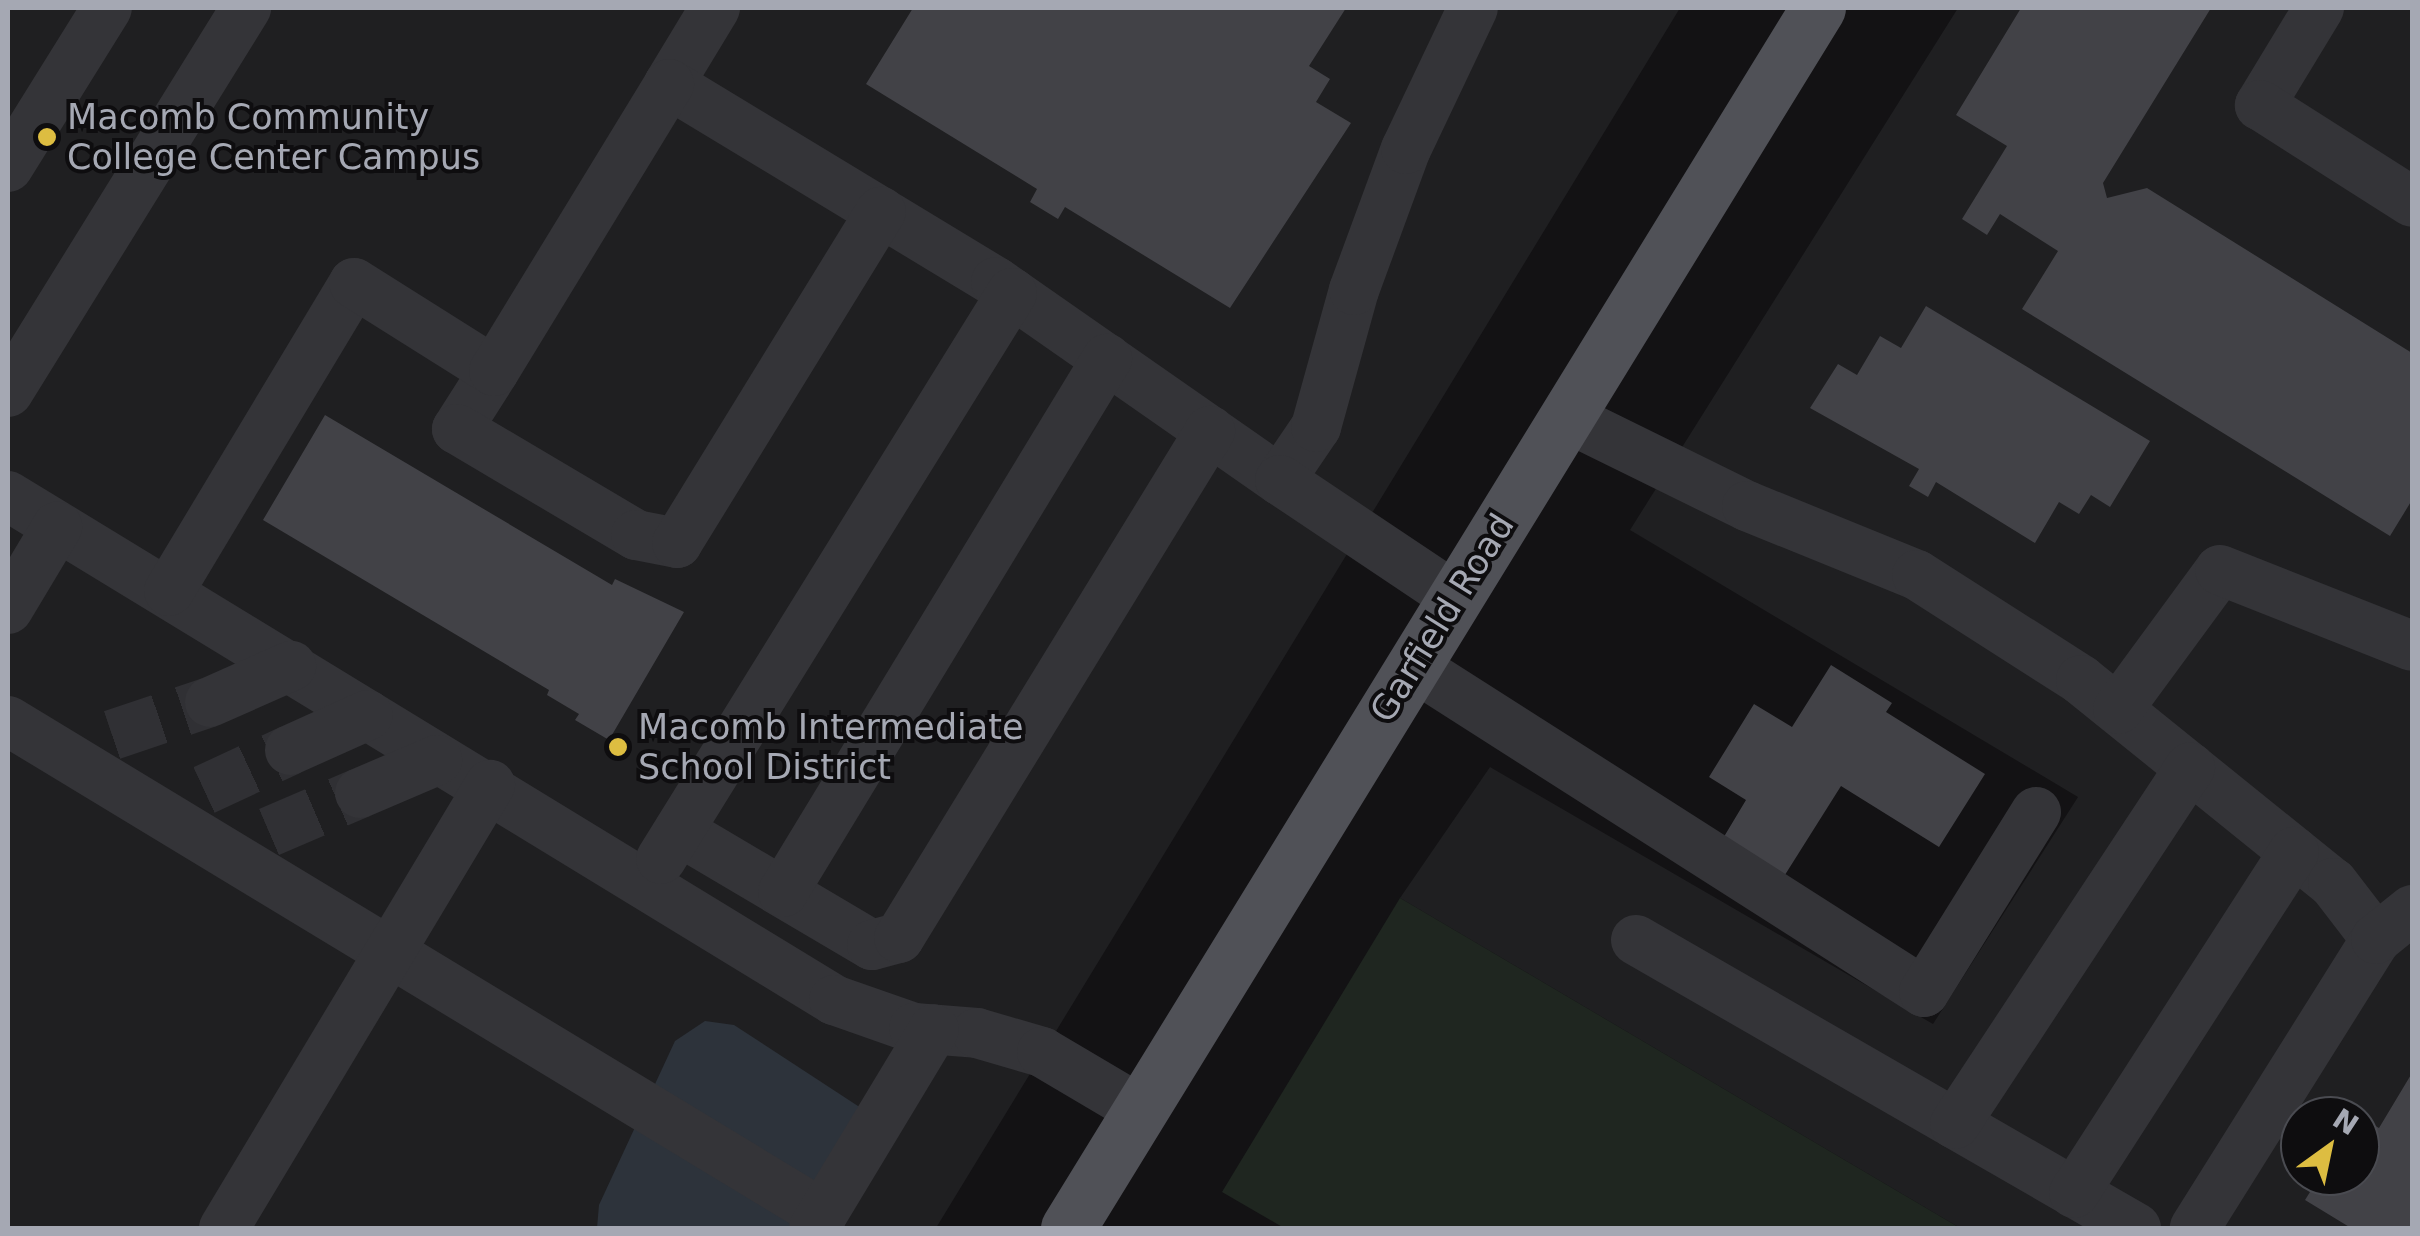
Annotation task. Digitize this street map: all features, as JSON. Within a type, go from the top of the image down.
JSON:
[{"type":"main road","name":"Garfield Road","points":[[1068,1228],[1818,8]]},
{"type":"street","points":[[8,168],[106,8]]},
{"type":"street","points":[[8,392],[246,8]]},
{"type":"street","points":[[715,8],[457,429],[636,535],[677,544],[881,212]]},
{"type":"street","points":[[1280,480],[1316,427],[1354,290],[1406,149],[1473,8]]},
{"type":"street","points":[[2319,8],[2260,105],[2412,202]]},
{"type":"street","points":[[669,84],[1012,293],[1455,598]]},
{"type":"street","points":[[170,591],[354,282],[494,371]]},
{"type":"street","points":[[646,885],[1012,293]]},
{"type":"street","points":[[783,892],[1107,359]]},
{"type":"street","points":[[1566,416],[1747,506],[1917,575],[2118,709],[2333,883],[2394,924],[2195,1228]]},
{"type":"street","points":[[678,831],[872,944],[899,938],[1210,431]]},
{"type":"street","points":[[8,496],[170,591],[437,760],[490,786],[834,1000],[934,1030],[977,1033],[1042,1052],[1140,1110]]},
{"type":"street","points":[[8,609],[58,527]]},
{"type":"street","points":[[2118,709],[2220,570],[2412,646]]},
{"type":"street","points":[[210,702],[290,666]]},
{"type":"street","points":[[1413,666],[1924,992],[2036,812]]},
{"type":"street","points":[[290,750],[368,715]]},
{"type":"street","points":[[8,721],[818,1221],[934,1030]]},
{"type":"street","points":[[62,754],[112,735]]},
{"type":"street","points":[[360,793],[437,760]]},
{"type":"street","points":[[1955,1124],[2190,767]]},
{"type":"street","points":[[224,1228],[490,786]]},
{"type":"street","points":[[157,812],[204,790]]},
{"type":"street","points":[[223,852],[270,832]]},
{"type":"street","points":[[2074,1193],[2294,852]]},
{"type":"street","points":[[1636,940],[2136,1228]]},
{"type":"shaded area","name":"Macomb Intermediate School District","points":[[8,8],[1680,8],[936,1228],[8,1228]]},
{"type":"shaded area","points":[[1958,8],[2412,8],[2412,1228],[1960,1228],[1400,898],[1490,767],[1933,1024],[2078,797],[1630,530]]},
{"type":"shaded area","points":[[1400,898],[1960,1228],[1284,1228],[1222,1192]]},
{"type":"shaded area","points":[[705,1021],[734,1025],[887,1125],[825,1228],[597,1228],[599,1205],[675,1041]]},
{"type":"building","points":[[913,8],[1346,8],[1309,66],[1330,79],[1316,102],[1351,123],[1230,308],[1065,207],[1058,219],[1030,202],[1037,189],[866,84]]},
{"type":"building","points":[[2021,8],[2211,8],[2103,183],[2107,198],[2147,188],[2412,353],[2412,500],[2390,536],[2022,309],[2058,251],[2000,214],[1987,235],[1962,219],[2007,146],[1956,115]]},
{"type":"building","points":[[1926,306],[2150,441],[2110,507],[2091,495],[2079,514],[2059,502],[2035,543],[1936,482],[1928,497],[1909,486],[1919,469],[1810,408],[1838,364],[1857,375],[1880,336],[1901,348]]},
{"type":"building","points":[[325,415],[612,585],[615,579],[684,612],[609,740],[575,720],[579,714],[547,695],[549,690],[263,520]]},
{"type":"building","points":[[1831,665],[1892,703],[1886,712],[1985,774],[1939,847],[1841,786],[1783,878],[1722,840],[1746,800],[1709,777],[1754,704],[1792,727]]},
{"type":"building","points":[[2412,1073],[2412,1228],[2351,1228],[2305,1200],[2308,1196],[2380,1196],[2380,1126]]},
{"type":"tunnel","points":[[112,735],[210,702]]},
{"type":"tunnel","points":[[204,790],[290,750]]},
{"type":"tunnel","points":[[269,832],[360,793]]},
{"type":"place","name":"Macomb Community College Center Campus","points":[[47,137]]},
{"type":"place","name":"Macomb Intermediate School District","points":[[618,747]]}]
